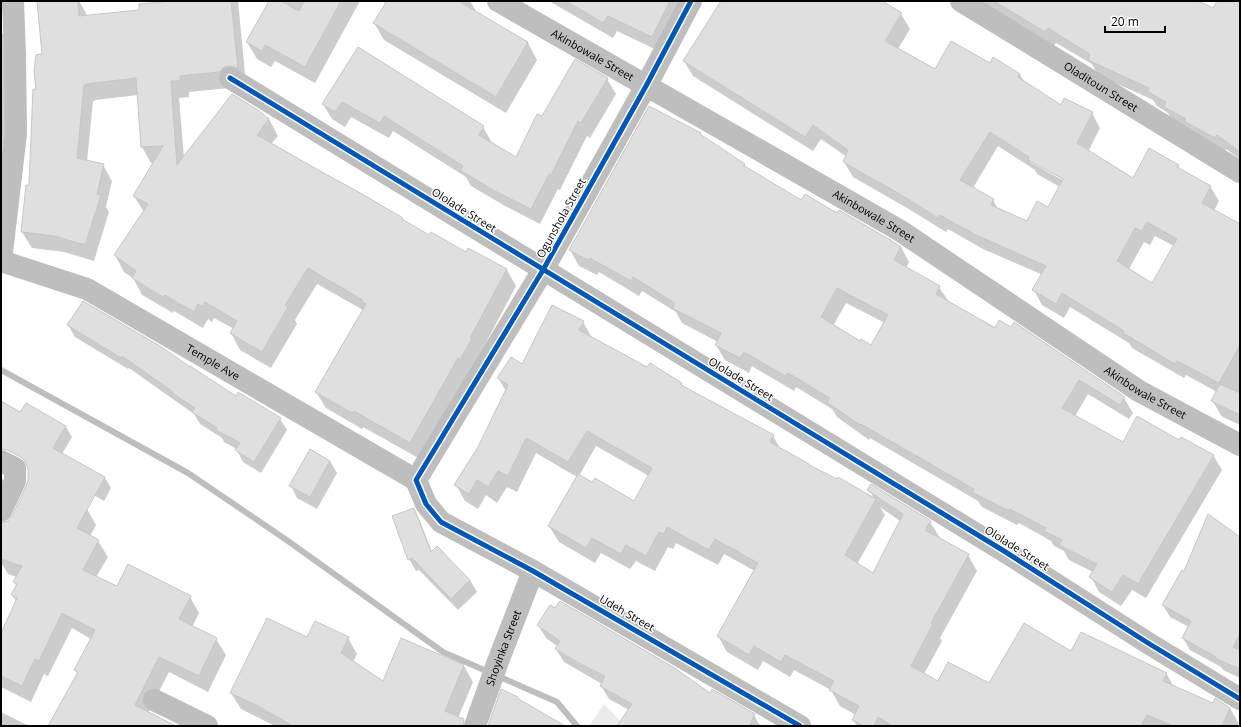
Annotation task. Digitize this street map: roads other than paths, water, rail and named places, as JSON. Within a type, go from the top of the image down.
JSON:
[{"type":"street","points":[[1,261],[16,134],[13,1]]},
{"type":"street","name":"Akinbowale Street","points":[[498,1],[899,230],[1139,392],[1240,445]]},
{"type":"street","name":"Ogunshola Street","points":[[416,480],[543,270],[646,86],[691,1]]},
{"type":"street","name":"Oladitoun Street","points":[[962,1],[1240,172]]},
{"type":"street","name":"Ololade Street","points":[[230,78],[1004,551],[1141,639],[1240,699]]},
{"type":"street","name":"Temple Ave","points":[[1,261],[87,289],[416,480]]},
{"type":"street","points":[[1,461],[15,468],[15,481],[1,511]]},
{"type":"street","name":"Udeh Street","points":[[416,480],[426,504],[441,522],[533,571],[800,726]]},
{"type":"street","name":"Shoyinka Street","points":[[475,726],[533,571]]},
{"type":"street","points":[[154,700],[207,726]]},
{"type":"waterway","points":[[1,370],[188,473],[288,541],[443,652],[557,702],[577,726]]}]
